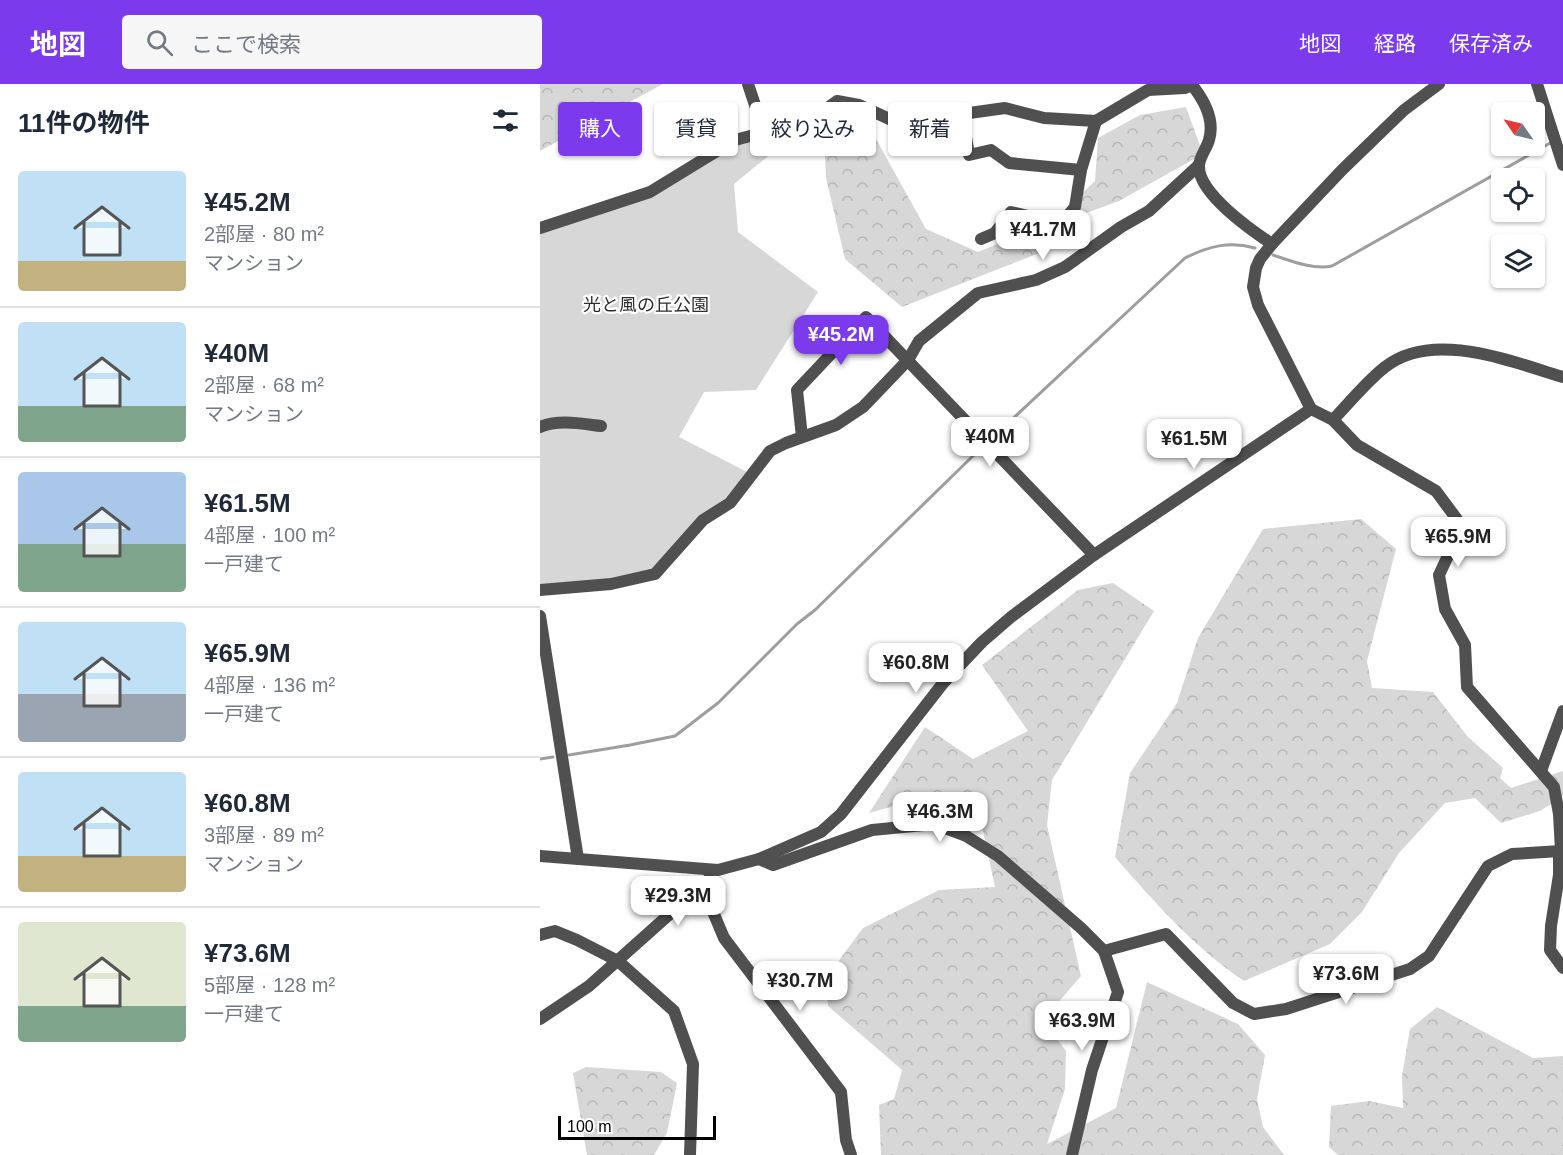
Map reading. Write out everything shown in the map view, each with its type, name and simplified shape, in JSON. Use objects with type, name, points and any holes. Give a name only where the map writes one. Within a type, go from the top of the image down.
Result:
[{"type":"street","points":[[748,84],[754,102]]},
{"type":"street","points":[[1439,84],[1397,117],[1342,170],[1272,244],[1256,268],[1253,287],[1258,305],[1311,409],[1333,420],[1358,445],[1436,491],[1460,522],[1454,543],[1439,574],[1445,609],[1465,645],[1467,687],[1554,787],[1561,851],[1550,950],[1563,968]]},
{"type":"street","points":[[1537,84],[1561,159]]},
{"type":"street","points":[[540,590],[612,584],[656,574],[703,520],[730,503],[770,451],[836,425],[863,407],[908,360],[919,341],[978,293],[1036,280],[1065,267],[1121,227],[1149,211],[1199,165],[1210,138],[1209,112],[1192,85],[1185,88],[1148,90],[1096,121],[1044,118],[1005,108],[972,113]]},
{"type":"street","points":[[981,239],[995,233],[1011,212],[1061,224],[1075,207],[1081,170],[1096,121]]},
{"type":"street","points":[[540,228],[650,192],[735,140],[750,136]]},
{"type":"street","points":[[972,153],[991,150],[1009,164],[1081,170]]},
{"type":"street","points":[[1199,165],[1204,184],[1215,197],[1258,235],[1272,244]]},
{"type":"street","points":[[802,437],[797,390],[866,317],[1094,555]]},
{"type":"street","points":[[1333,420],[1385,366],[1406,355],[1440,349],[1475,351],[1563,377]]},
{"type":"street","points":[[540,856],[718,870],[759,859],[821,832],[841,814],[944,682],[982,642],[1011,617],[1094,555],[1311,409]]},
{"type":"street","points":[[540,427],[574,423],[601,426]]},
{"type":"street","points":[[540,616],[578,859]]},
{"type":"street","points":[[1541,771],[1563,711]]},
{"type":"street","points":[[759,859],[773,865],[872,830],[934,824],[966,836],[998,856],[1082,928],[1104,951],[1118,992],[1092,1070],[1072,1155]]},
{"type":"street","points":[[1104,951],[1166,934],[1233,1004],[1254,1014],[1286,1009],[1410,969],[1429,956],[1488,866],[1512,854],[1561,851]]},
{"type":"street","points":[[540,1019],[589,986],[718,870]]},
{"type":"street","points":[[705,882],[711,907],[724,938],[842,1092],[846,1140],[851,1155]]},
{"type":"street","points":[[540,935],[555,932],[577,940],[618,961],[674,1011],[693,1064],[690,1155]]},
{"type":"green space","points":[[540,84],[663,84],[630,102],[558,102],[558,141],[540,151]]},
{"type":"green space","points":[[1186,107],[1203,154],[1119,201],[1081,215],[1052,248],[902,307],[845,259],[826,178],[825,156],[876,156],[876,139],[926,229],[978,252],[1052,222],[1095,181],[1098,138],[1140,115]]},
{"type":"green space","name":"光と風の丘公園","points":[[750,136],[750,156],[768,156],[734,184],[738,232],[818,292],[756,390],[704,392],[679,437],[753,475],[703,520],[655,574],[540,590],[540,228],[650,192],[709,156],[738,156],[738,139]]},
{"type":"green space","points":[[1361,519],[1396,549],[1367,661],[1372,688],[1433,692],[1468,737],[1503,768],[1500,778],[1511,788],[1563,771],[1563,796],[1540,811],[1501,823],[1475,798],[1445,803],[1399,853],[1362,912],[1330,944],[1244,981],[1192,939],[1115,857],[1130,773],[1177,703],[1198,638],[1263,529]]},
{"type":"green space","points":[[1113,583],[1154,611],[1052,780],[1047,825],[1081,976],[1043,1020],[1066,1051],[1065,1089],[1047,1144],[1116,1108],[1147,982],[1238,1024],[1265,1055],[1257,1099],[1263,1127],[1284,1155],[881,1155],[879,1105],[894,1099],[902,1070],[828,1006],[826,978],[863,928],[939,890],[995,887],[982,826],[905,803],[869,813],[925,727],[973,759],[1028,731],[982,665],[1078,590]]},
{"type":"green space","points":[[1437,1007],[1533,1058],[1563,1056],[1563,1155],[1338,1155],[1329,1147],[1331,1106],[1369,1101],[1403,1108],[1402,1076],[1410,1029]]},
{"type":"green space","points":[[586,1067],[661,1072],[677,1083],[667,1133],[654,1155],[587,1155],[573,1073]]},
{"type":"waterway","points":[[1273,255],[1310,266],[1332,266],[1552,142]]},
{"type":"waterway","points":[[991,439],[1185,258],[1202,250],[1219,246],[1236,245],[1255,248]]},
{"type":"waterway","points":[[569,755],[675,736],[718,703],[979,450]]},
{"type":"waterway","points":[[540,759],[553,757]]}]
